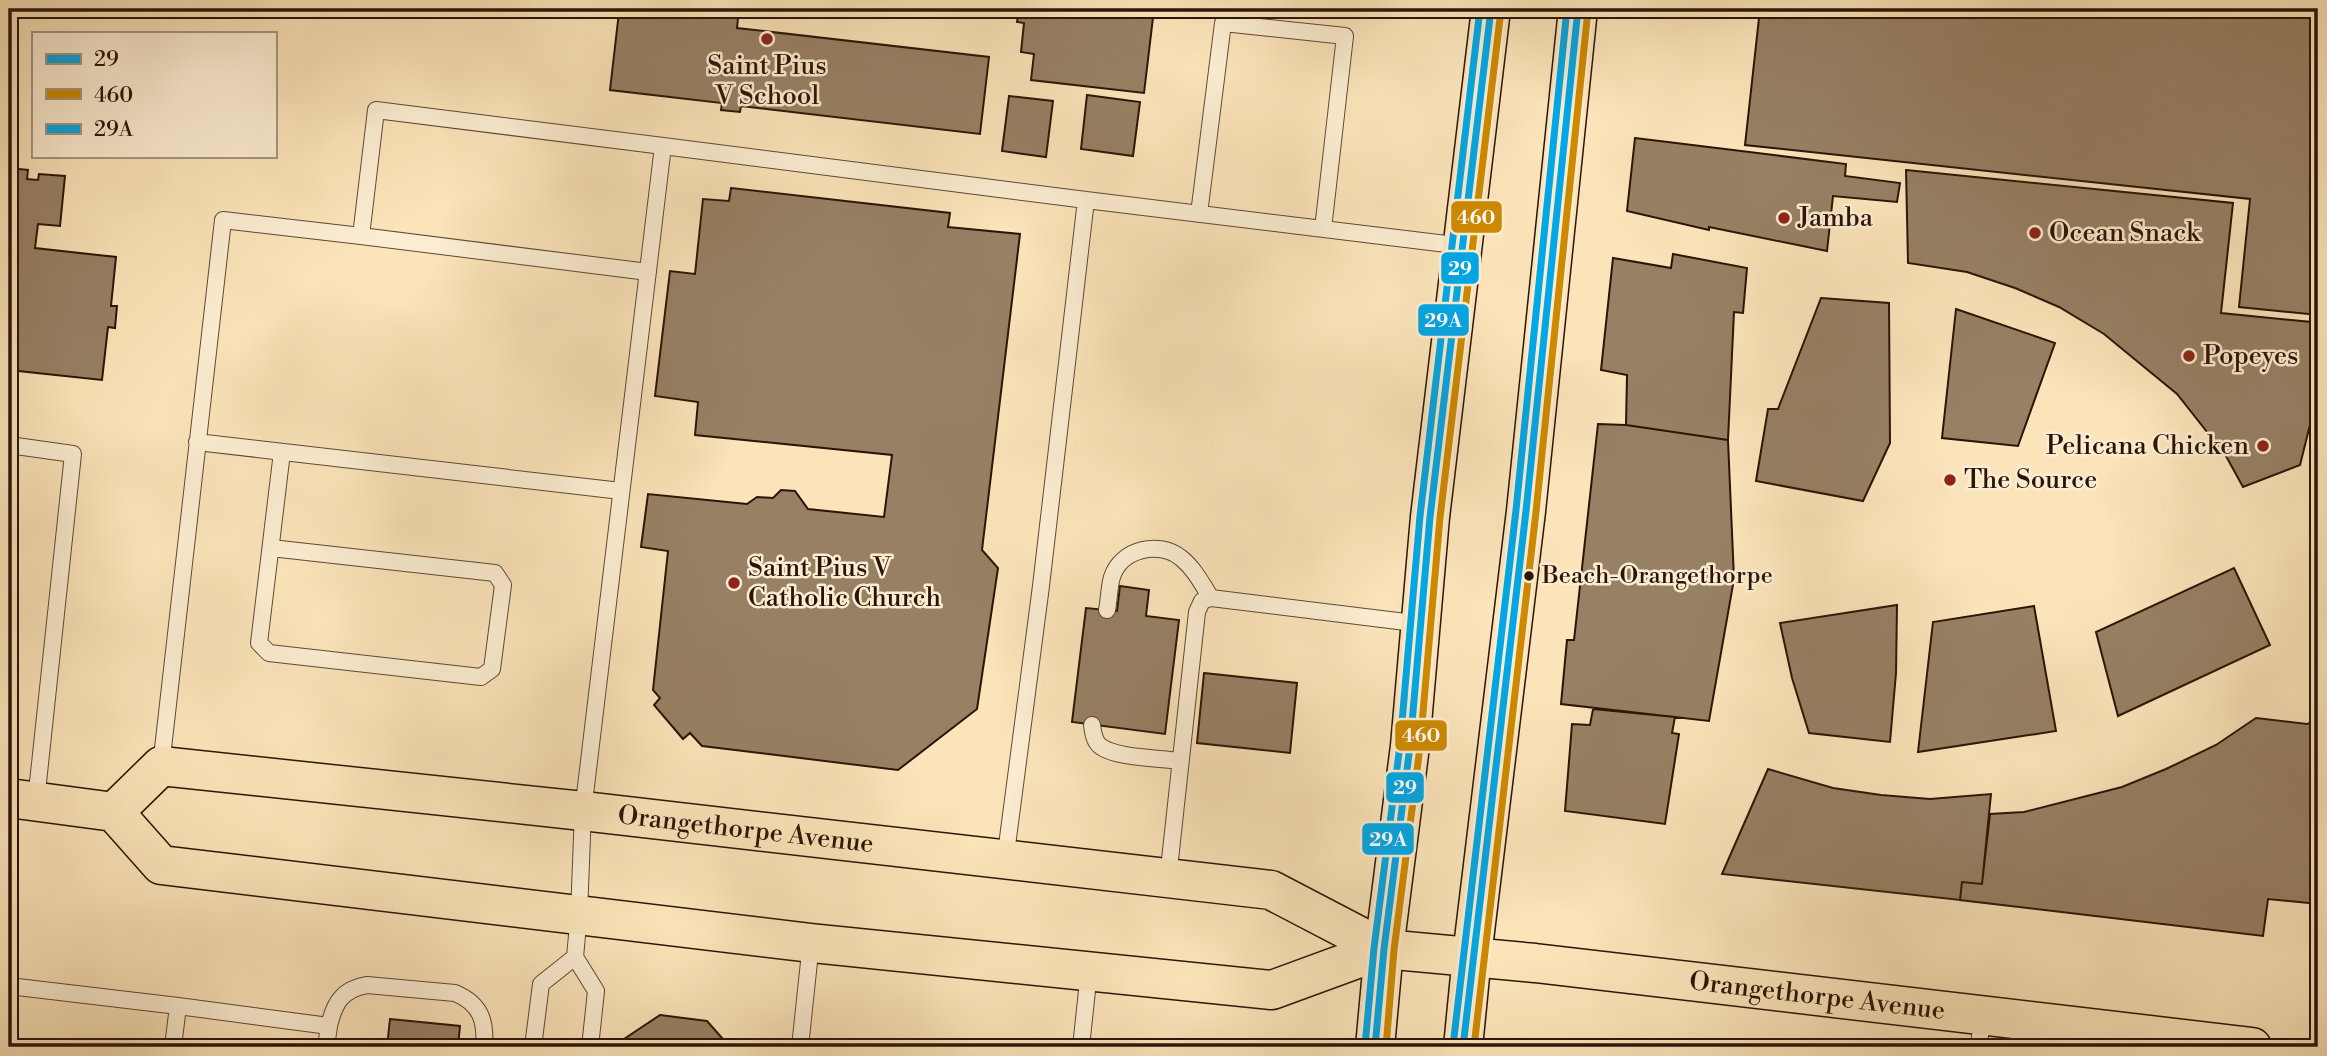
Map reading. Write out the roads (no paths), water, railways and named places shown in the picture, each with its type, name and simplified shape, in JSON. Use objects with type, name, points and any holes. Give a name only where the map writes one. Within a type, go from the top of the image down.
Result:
[{"type":"main road","points":[[1375,1047],[1384,949],[1410,746],[1430,517],[1491,9]]},
{"type":"main road","points":[[1463,1047],[1526,511],[1578,9]]},
{"type":"main road","points":[[22,800],[114,812],[161,766]]},
{"type":"main road","name":"Orangethorpe Avenue","points":[[161,766],[583,811],[1271,890],[1384,949],[1472,956],[1981,1032],[2252,1047]]},
{"type":"main road","name":"Orangethorpe Avenue","points":[[114,812],[161,864],[811,943],[1272,990],[1384,949]]},
{"type":"lane","points":[[1199,214],[1223,23],[1345,36],[1323,229]]},
{"type":"lane","points":[[361,236],[376,110],[1462,246]]},
{"type":"lane","points":[[590,1047],[596,991],[575,957],[583,811],[663,146]]},
{"type":"lane","points":[[1005,861],[1041,586],[1086,200]]},
{"type":"lane","points":[[161,766],[223,220],[648,272]]},
{"type":"lane","points":[[197,442],[621,491]]},
{"type":"lane","points":[[9,444],[73,454],[22,800]]},
{"type":"lane","points":[[271,548],[495,573],[503,585],[492,669],[481,677],[269,653],[260,643],[282,452]]},
{"type":"lane","points":[[1107,610],[1112,577],[1119,565],[1140,550],[1154,548],[1178,556],[1188,565],[1211,598]]},
{"type":"lane","points":[[1168,879],[1197,612],[1202,601],[1211,598],[1422,624]]},
{"type":"lane","points":[[1092,725],[1095,740],[1111,752],[1179,761]]},
{"type":"lane","points":[[800,1047],[811,943]]},
{"type":"lane","points":[[533,1047],[541,984],[575,957]]},
{"type":"lane","points":[[1081,1047],[1089,972]]},
{"type":"lane","points":[[326,1047],[334,1005],[340,997],[358,986],[367,985],[455,993],[466,998],[481,1012],[485,1031],[484,1047]]},
{"type":"lane","points":[[9,986],[329,1026]]},
{"type":"lane","points":[[173,1047],[178,1006]]},
{"type":"place","name":"Saint Pius V School","points":[[767,39]]},
{"type":"place","name":"Jamba","points":[[1784,218]]},
{"type":"place","name":"Ocean Snack","points":[[2035,233]]},
{"type":"place","name":"Popeyes","points":[[2189,356]]},
{"type":"place","name":"Pelicana Chicken","points":[[2263,446]]},
{"type":"place","name":"The Source","points":[[1950,480]]},
{"type":"place","name":"Beach-Orangethorpe","points":[[1529,576]]},
{"type":"place","name":"Saint Pius V Catholic Church","points":[[734,583]]}]
